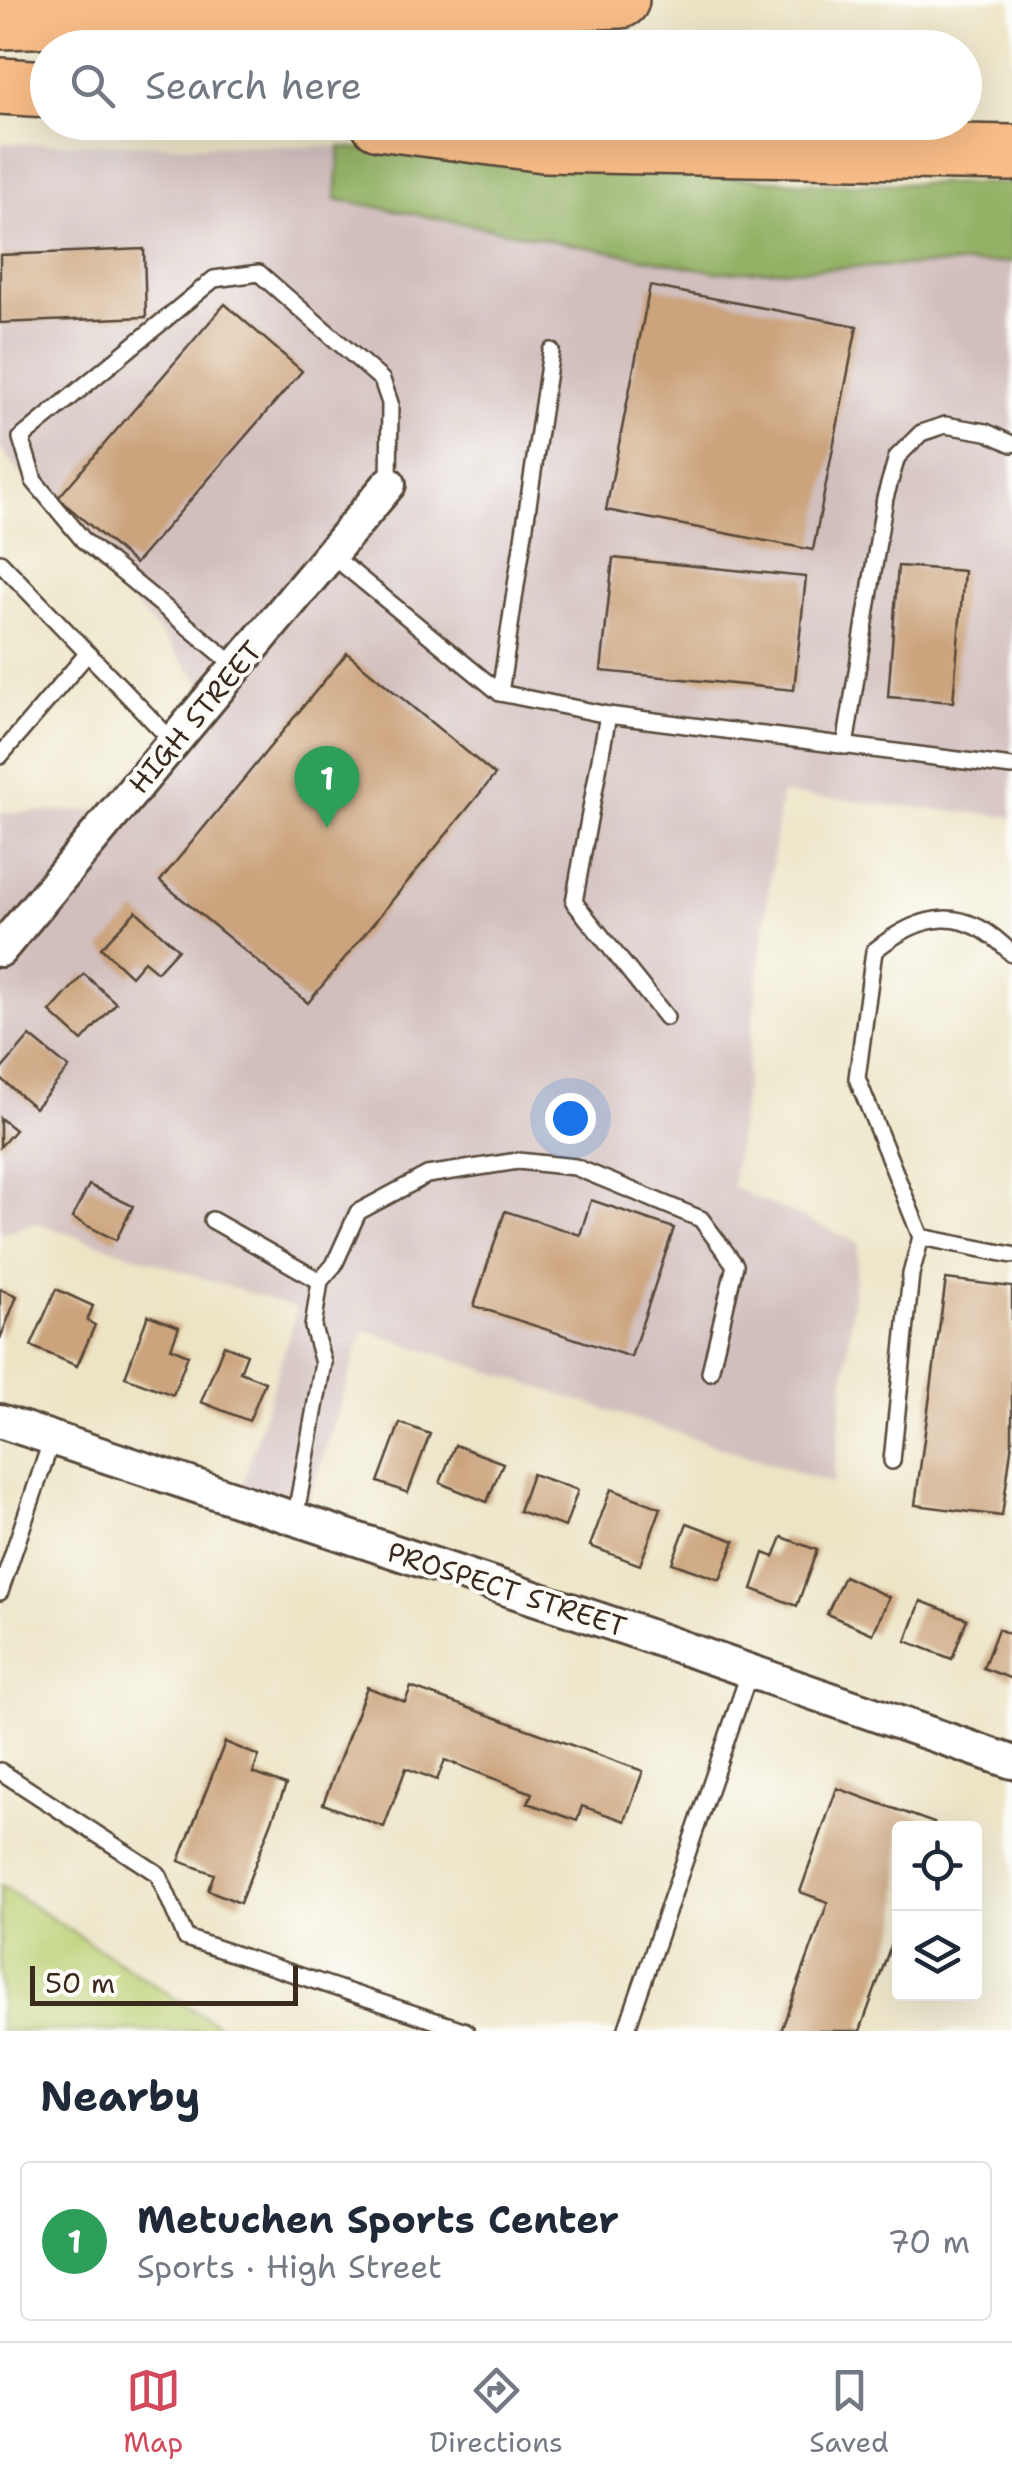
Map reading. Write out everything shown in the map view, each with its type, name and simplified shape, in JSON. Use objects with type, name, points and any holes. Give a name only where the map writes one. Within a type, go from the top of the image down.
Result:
[{"type":"highway","points":[[0,21],[621,0]]},
{"type":"highway","points":[[0,86],[30,88]]},
{"type":"highway","points":[[514,140],[544,144],[1012,153]]},
{"type":"street","name":"HIGH STREET","points":[[0,950],[389,484]]},
{"type":"street","name":"PROSPECT STREET","points":[[0,1421],[1012,1762]]},
{"type":"lane","points":[[238,668],[84,542],[34,481],[21,438],[214,279],[260,273],[382,380],[390,402],[389,484]]},
{"type":"lane","points":[[500,693],[551,351]]},
{"type":"lane","points":[[845,746],[885,498],[897,458],[921,433],[945,425],[986,432],[1012,444]]},
{"type":"lane","points":[[330,553],[500,693],[608,715],[1012,767]]},
{"type":"lane","points":[[0,562],[174,744]]},
{"type":"lane","points":[[0,756],[87,654]]},
{"type":"lane","points":[[608,715],[574,902],[666,1018]]},
{"type":"lane","points":[[892,1461],[911,1274],[921,1237],[857,1078],[874,951],[900,930],[938,916],[984,931],[1012,954]]},
{"type":"lane","points":[[295,1518],[322,1363],[313,1327],[320,1282],[334,1264],[358,1212],[427,1175],[518,1160],[575,1168],[701,1218],[735,1266],[710,1372]]},
{"type":"lane","points":[[212,1220],[320,1282]]},
{"type":"lane","points":[[921,1237],[1012,1254]]},
{"type":"lane","points":[[0,1592],[52,1439]]},
{"type":"lane","points":[[626,2031],[750,1671]]},
{"type":"lane","points":[[0,1771],[158,1874],[186,1938],[466,2031]]},
{"type":"shaded area","points":[[0,143],[340,147],[337,199],[717,272],[1012,262],[1012,817],[781,794],[732,1187],[859,1243],[833,1484],[364,1330],[304,1515],[240,1492],[297,1309],[36,1223],[0,1233],[0,813],[99,810],[205,687],[0,449]]},
{"type":"green space","points":[[340,147],[825,184],[1012,183],[1012,262],[717,272],[336,199]]},
{"type":"green space","points":[[0,1885],[226,2031],[0,2031]]},
{"type":"building","points":[[144,249],[146,317],[0,323],[0,255]]},
{"type":"building","points":[[650,286],[857,326],[813,550],[606,510]]},
{"type":"building","points":[[225,304],[302,371],[135,564],[58,498]]},
{"type":"building","points":[[613,558],[806,577],[794,690],[601,671]]},
{"type":"building","points":[[898,566],[964,571],[953,702],[888,697]]},
{"type":"building","points":[[347,653],[495,775],[308,1003],[160,881]]},
{"type":"building","points":[[136,911],[178,949],[157,972],[144,961],[131,976],[101,948]]},
{"type":"building","points":[[84,974],[116,1003],[82,1041],[50,1012]]},
{"type":"building","points":[[30,1036],[69,1068],[35,1108],[0,1078],[0,1071]]},
{"type":"building","points":[[0,1118],[15,1130],[0,1147]]},
{"type":"building","points":[[89,1185],[133,1206],[116,1240],[72,1218]]},
{"type":"building","points":[[591,1200],[674,1228],[631,1357],[474,1306],[505,1211],[580,1235]]},
{"type":"building","points":[[946,1279],[1012,1287],[1012,1442],[1002,1516],[915,1505]]},
{"type":"building","points":[[0,1289],[17,1296],[0,1339]]},
{"type":"building","points":[[56,1289],[93,1306],[87,1321],[95,1325],[77,1366],[31,1346]]},
{"type":"building","points":[[148,1315],[179,1327],[171,1348],[188,1355],[173,1395],[125,1377]]},
{"type":"building","points":[[224,1345],[247,1354],[240,1372],[265,1382],[249,1421],[201,1402]]},
{"type":"building","points":[[400,1423],[430,1434],[408,1493],[378,1482]]},
{"type":"building","points":[[455,1445],[503,1463],[487,1502],[440,1483]]},
{"type":"building","points":[[532,1474],[578,1490],[565,1527],[519,1511]]},
{"type":"building","points":[[611,1489],[661,1508],[640,1565],[590,1546]]},
{"type":"building","points":[[687,1523],[735,1541],[720,1580],[672,1563]]},
{"type":"building","points":[[782,1537],[817,1550],[797,1606],[752,1589],[764,1553],[774,1557]]},
{"type":"building","points":[[844,1576],[889,1597],[873,1634],[827,1614]]},
{"type":"building","points":[[921,1601],[967,1619],[952,1659],[906,1641]]},
{"type":"building","points":[[998,1629],[1012,1635],[1012,1679],[983,1668]]},
{"type":"building","points":[[367,1687],[405,1702],[411,1687],[643,1771],[625,1821],[582,1806],[577,1821],[528,1803],[532,1793],[445,1760],[437,1780],[406,1768],[384,1827],[323,1804]]},
{"type":"building","points":[[225,1742],[259,1756],[253,1773],[286,1785],[240,1903],[208,1890],[214,1874],[179,1861]]},
{"type":"building","points":[[837,1788],[928,1821],[892,1821],[892,1942],[860,2031],[781,2031],[828,1902],[800,1892]]},
{"type":"place","name":"Metuchen Sports Center","points":[[327,828]]}]
